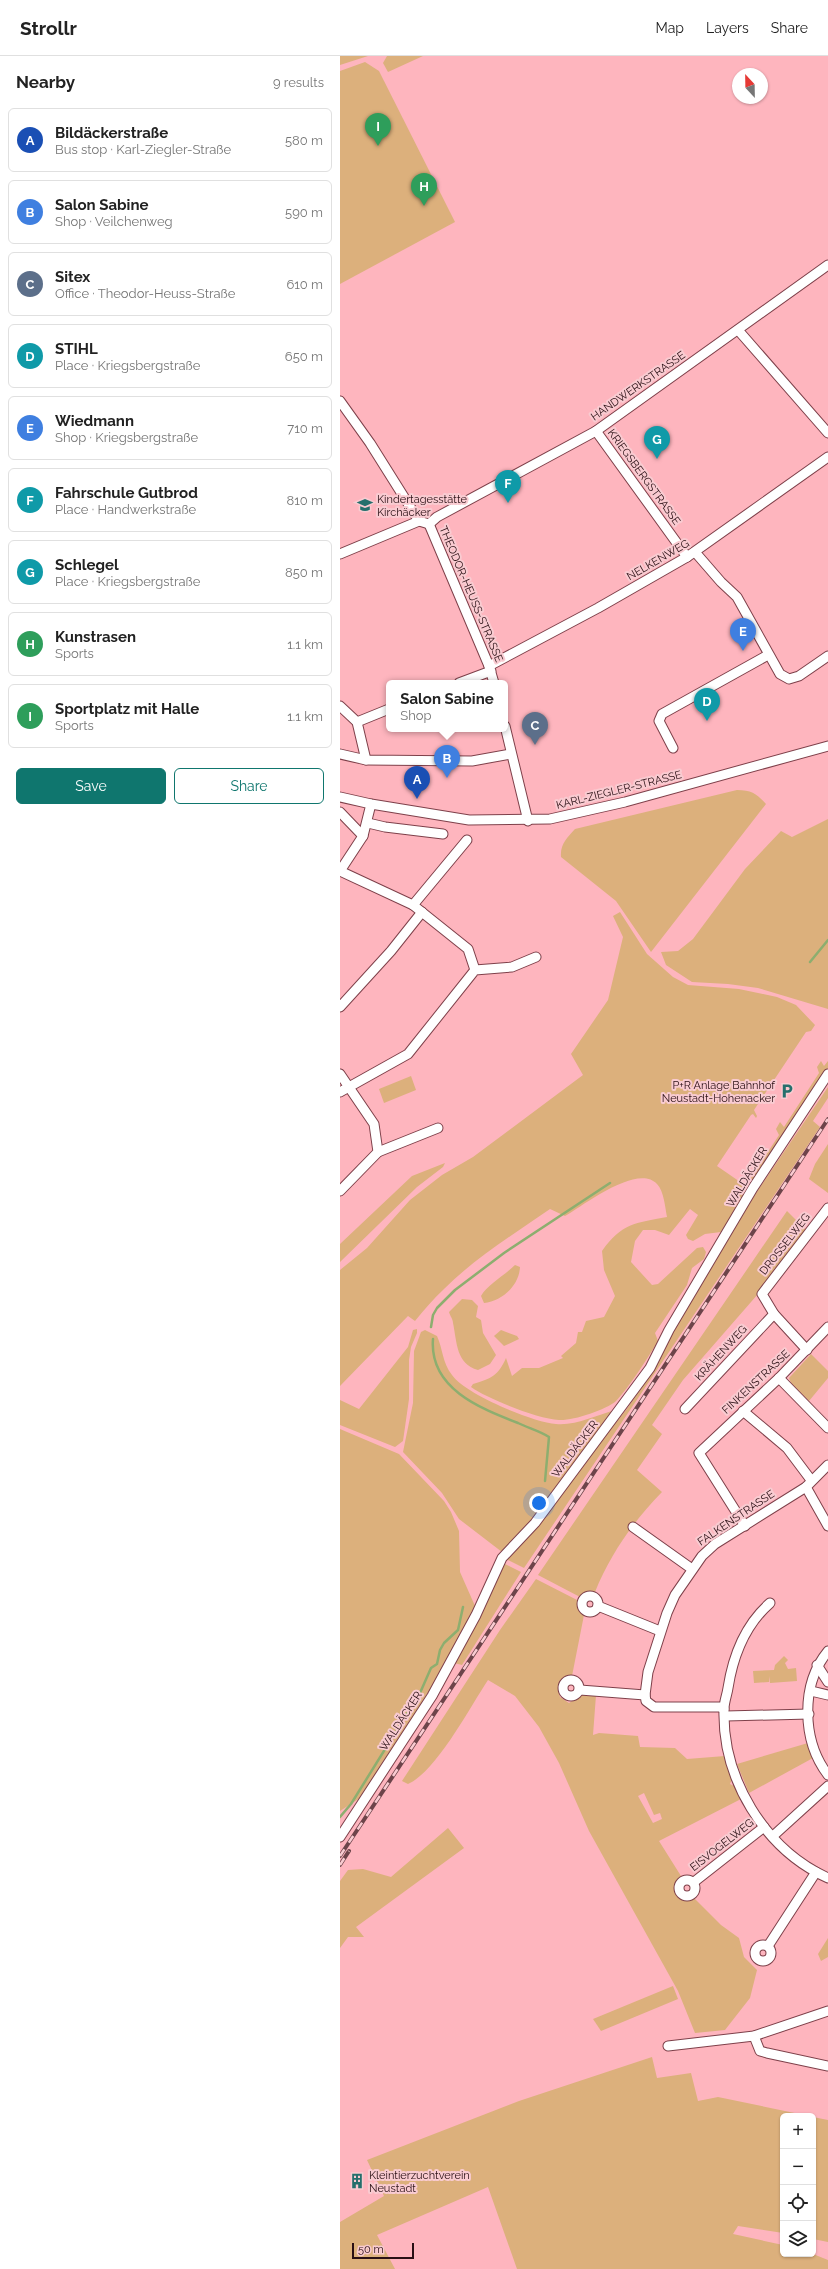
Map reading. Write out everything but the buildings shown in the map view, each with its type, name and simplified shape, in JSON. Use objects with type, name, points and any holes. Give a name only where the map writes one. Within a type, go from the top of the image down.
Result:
[{"type":"street","name":"HANDWERKSTRASSE","points":[[429,524],[443,513],[596,431],[828,265]]},
{"type":"street","points":[[738,330],[828,433]]},
{"type":"street","points":[[340,401],[370,443],[419,521],[340,554]]},
{"type":"street","name":"KRIEGSBERGSTRASSE","points":[[596,431],[691,554],[737,597],[768,655],[780,674],[789,679],[799,676],[828,656]]},
{"type":"street","name":"NELKENWEG","points":[[466,680],[490,669],[691,554],[828,457]]},
{"type":"street","name":"THEODOR-HEUSS-STRASSE","points":[[419,521],[429,524],[490,669],[493,680]]},
{"type":"street","points":[[673,748],[659,721],[662,714],[768,655]]},
{"type":"street","points":[[340,706],[357,722],[366,760]]},
{"type":"street","points":[[357,722],[386,710]]},
{"type":"street","points":[[506,732],[528,821]]},
{"type":"street","name":"KARL-ZIEGLER-STRASSE","points":[[340,797],[372,804],[469,820],[528,821],[585,812],[828,746]]},
{"type":"street","points":[[340,754],[366,760],[472,761],[511,754]]},
{"type":"street","points":[[372,804],[363,836],[340,871],[413,905],[468,949],[475,970]]},
{"type":"street","points":[[340,812],[363,836]]},
{"type":"street","points":[[368,822],[385,827],[443,834]]},
{"type":"street","points":[[413,905],[467,840]]},
{"type":"street","points":[[340,1007],[391,951],[422,912]]},
{"type":"street","points":[[340,1092],[408,1054],[475,970],[512,968],[536,957]]},
{"type":"street","points":[[340,1074],[374,1124],[378,1152]]},
{"type":"street","name":"WALDÄCKER","points":[[340,1837],[432,1696],[476,1615],[502,1558],[535,1523],[650,1368],[669,1330],[753,1188],[828,1074]]},
{"type":"street","points":[[340,1191],[378,1152],[438,1128]]},
{"type":"street","name":"DROSSELWEG","points":[[774,1314],[762,1294],[828,1208]]},
{"type":"street","points":[[774,1314],[806,1350]]},
{"type":"street","name":"KRÄHENWEG","points":[[685,1408],[774,1314]]},
{"type":"street","name":"FINKENSTRASSE","points":[[746,1526],[699,1453],[779,1378],[828,1327]]},
{"type":"street","points":[[779,1378],[828,1428]]},
{"type":"street","points":[[743,1411],[787,1448],[808,1484],[828,1526]]},
{"type":"street","name":"FALKENSTRASSE","points":[[645,1695],[648,1672],[660,1631],[675,1595],[702,1556],[715,1544],[746,1526],[808,1484],[828,1465]]},
{"type":"street","points":[[633,1527],[692,1569]]},
{"type":"street","points":[[770,1603],[757,1614],[745,1633],[731,1671],[725,1713],[726,1743],[732,1767],[752,1810],[764,1827],[816,1872],[828,1878]]},
{"type":"street","points":[[598,1606],[660,1631]]},
{"type":"street","points":[[828,1651],[817,1665],[812,1681],[809,1714],[812,1746],[828,1775]]},
{"type":"street","points":[[817,1665],[828,1682]]},
{"type":"street","points":[[580,1690],[645,1695],[646,1701],[649,1705],[654,1707],[720,1707],[725,1713],[809,1714]]},
{"type":"street","points":[[811,1691],[828,1694]]},
{"type":"street","points":[[773,1836],[828,1786]]},
{"type":"street","name":"EISVOGELWEG","points":[[694,1882],[764,1827]]},
{"type":"street","points":[[768,1946],[816,1872]]},
{"type":"street","points":[[668,2046],[754,2036],[828,2011]]},
{"type":"street","points":[[754,2036],[760,2051],[767,2054],[776,2057],[828,2066]]},
{"type":"shaded area","points":[[340,56],[368,56],[340,65]]},
{"type":"shaded area","points":[[387,56],[423,56],[388,72],[383,63]]},
{"type":"shaded area","points":[[365,62],[379,71],[455,222],[340,284],[340,71]]},
{"type":"shaded area","points":[[737,790],[754,793],[766,804],[651,952],[616,901],[561,857],[563,845],[575,829]]},
{"type":"shaded area","points":[[828,819],[828,1009],[758,988],[728,984],[692,982],[666,965],[661,952],[678,951],[693,939],[745,869],[781,831],[792,837]]},
{"type":"shaded area","points":[[620,912],[647,954],[673,977],[688,985],[739,989],[777,997],[796,1005],[815,1025],[811,1031],[806,1032],[754,1110],[757,1116],[756,1118],[753,1114],[751,1115],[717,1166],[746,1186],[744,1197],[721,1232],[705,1234],[693,1241],[688,1239],[686,1235],[698,1215],[690,1209],[669,1235],[655,1230],[643,1230],[635,1241],[631,1262],[652,1285],[658,1284],[697,1248],[703,1247],[706,1252],[704,1259],[692,1268],[687,1285],[655,1333],[658,1341],[644,1363],[621,1396],[605,1408],[572,1419],[550,1419],[514,1408],[471,1387],[473,1384],[494,1376],[506,1358],[512,1376],[522,1368],[539,1368],[563,1358],[561,1356],[576,1343],[578,1332],[582,1332],[586,1321],[604,1317],[615,1296],[604,1270],[602,1251],[616,1235],[630,1226],[667,1217],[664,1199],[659,1187],[657,1184],[648,1179],[637,1179],[611,1188],[565,1216],[550,1209],[469,1267],[436,1297],[415,1321],[408,1316],[340,1386],[340,1270],[367,1248],[410,1200],[442,1175],[473,1157],[583,1075],[571,1054],[608,1000],[623,937],[613,916]]},
{"type":"shaded area","points":[[821,1061],[824,1066],[828,1061],[828,1068],[756,1177],[749,1181],[746,1178],[747,1173],[751,1178],[779,1135],[776,1129],[780,1122],[784,1127],[819,1073],[817,1067]]},
{"type":"shaded area","points":[[411,1076],[416,1090],[384,1103],[379,1089]]},
{"type":"shaded area","points":[[828,1087],[828,1098],[813,1121],[820,1127],[524,1568],[506,1559],[626,1410],[652,1372],[672,1334],[756,1193]]},
{"type":"shaded area","points":[[828,1144],[828,1193],[809,1179],[815,1164]]},
{"type":"shaded area","points":[[445,1163],[443,1167],[417,1187],[340,1262],[340,1244],[412,1176]]},
{"type":"shaded area","points":[[787,1211],[807,1231],[758,1294],[683,1380],[652,1425],[662,1434],[637,1470],[662,1492],[632,1527],[608,1564],[595,1592],[588,1592],[580,1597],[538,1575]]},
{"type":"shaded area","points":[[515,1265],[520,1267],[519,1274],[513,1286],[503,1296],[491,1302],[484,1303],[481,1296],[484,1292]]},
{"type":"shaded area","points":[[462,1299],[472,1300],[478,1306],[476,1317],[481,1320],[483,1333],[496,1355],[490,1364],[478,1370],[465,1363],[461,1358],[457,1345],[453,1320],[449,1312]]},
{"type":"shaded area","points":[[417,1329],[417,1333],[411,1347],[409,1360],[409,1399],[403,1441],[395,1447],[340,1425],[340,1400],[359,1409],[408,1347],[413,1330]]},
{"type":"shaded area","points":[[425,1330],[437,1336],[446,1365],[452,1375],[459,1382],[484,1398],[516,1413],[545,1422],[563,1424],[578,1422],[615,1410],[540,1512],[502,1552],[459,1519],[442,1493],[403,1452],[413,1403],[414,1351],[421,1332]]},
{"type":"shaded area","points":[[501,1330],[517,1336],[519,1339],[504,1346],[494,1336]]},
{"type":"shaded area","points":[[811,1354],[828,1371],[828,1378],[809,1401],[791,1383],[789,1378]]},
{"type":"shaded area","points":[[340,1429],[399,1454],[444,1501],[451,1512],[459,1531],[460,1572],[475,1606],[442,1670],[363,1796],[340,1811]]},
{"type":"shaded area","points":[[503,1563],[521,1572],[462,1665],[454,1663]]},
{"type":"shaded area","points":[[536,1579],[579,1601],[579,1610],[584,1615],[572,1676],[563,1679],[558,1689],[560,1697],[569,1703],[584,1693],[596,1695],[593,1735],[599,1733],[638,1736],[640,1747],[675,1748],[687,1759],[725,1756],[732,1779],[730,1784],[736,1787],[741,1799],[659,1841],[681,1876],[676,1882],[677,1891],[680,1897],[686,1900],[694,1898],[721,1925],[739,1938],[744,1957],[757,1970],[750,1998],[725,2030],[695,2033],[678,1991],[589,1831],[559,1763],[539,1727],[515,1696],[488,1680],[452,1738],[430,1766],[419,1777],[408,1784],[402,1781],[500,1630]],"holes":[[[644,1793],[654,1815],[660,1813],[662,1819],[653,1823],[638,1796]]]},
{"type":"shaded area","points":[[784,1656],[788,1660],[785,1663],[788,1669],[796,1668],[797,1681],[770,1683],[769,1676],[769,1682],[754,1683],[753,1671],[774,1670],[775,1665]]},
{"type":"shaded area","points":[[808,1743],[813,1758],[749,1793],[737,1764]]},
{"type":"shaded area","points":[[448,1828],[464,1848],[356,1927],[364,1937],[348,1937],[340,1948],[340,1881],[348,1870],[363,1869],[391,1877]]},
{"type":"shaded area","points":[[828,1938],[828,1957],[821,1961],[818,1954]]},
{"type":"shaded area","points":[[673,1986],[678,1999],[601,2031],[593,2019]]},
{"type":"shaded area","points":[[652,2057],[657,2078],[691,2073],[698,2101],[718,2097],[795,2113],[780,2113],[780,2233],[738,2226],[733,2234],[780,2244],[780,2257],[816,2257],[816,2255],[828,2260],[828,2269],[517,2269],[488,2187],[377,2235],[395,2269],[340,2269],[340,2222],[384,2196],[367,2160],[519,2101]]},
{"type":"shaded area","points":[[816,2118],[828,2120],[828,2242],[816,2240]]},
{"type":"waterway","points":[[810,962],[828,940]]},
{"type":"waterway","points":[[431,1327],[433,1315],[437,1308],[455,1290],[504,1253],[610,1183]]},
{"type":"waterway","points":[[433,1339],[434,1356],[439,1371],[459,1394],[473,1403],[549,1437],[545,1481]]},
{"type":"waterway","points":[[340,1817],[351,1804],[420,1693],[431,1668],[437,1664],[440,1650],[444,1643],[458,1630],[463,1607]]},
{"type":"railway","points":[[340,1856],[828,1119]]},
{"type":"railway","points":[[340,1865],[349,1851]]},
{"type":"place","name":"Sportplatz mit Halle","points":[[378,146]]},
{"type":"place","name":"Kunstrasen","points":[[424,206]]},
{"type":"place","name":"Schlegel","points":[[657,459]]},
{"type":"place","name":"Fahrschule Gutbrod","points":[[508,503]]},
{"type":"place","name":"Kindertagesstätte Kirchäcker","points":[[365,505]]},
{"type":"place","name":"Wiedmann","points":[[743,651]]},
{"type":"place","name":"STIHL","points":[[707,721]]},
{"type":"place","name":"Sitex","points":[[535,745]]},
{"type":"place","name":"Salon Sabine","points":[[447,778]]},
{"type":"place","name":"Bildäckerstraße","points":[[417,799]]},
{"type":"place","name":"P+R Anlage Bahnhof Neustadt-Hohenacker","points":[[787,1091]]},
{"type":"place","name":"Kleintierzuchtverein Neustadt","points":[[357,2181]]}]
